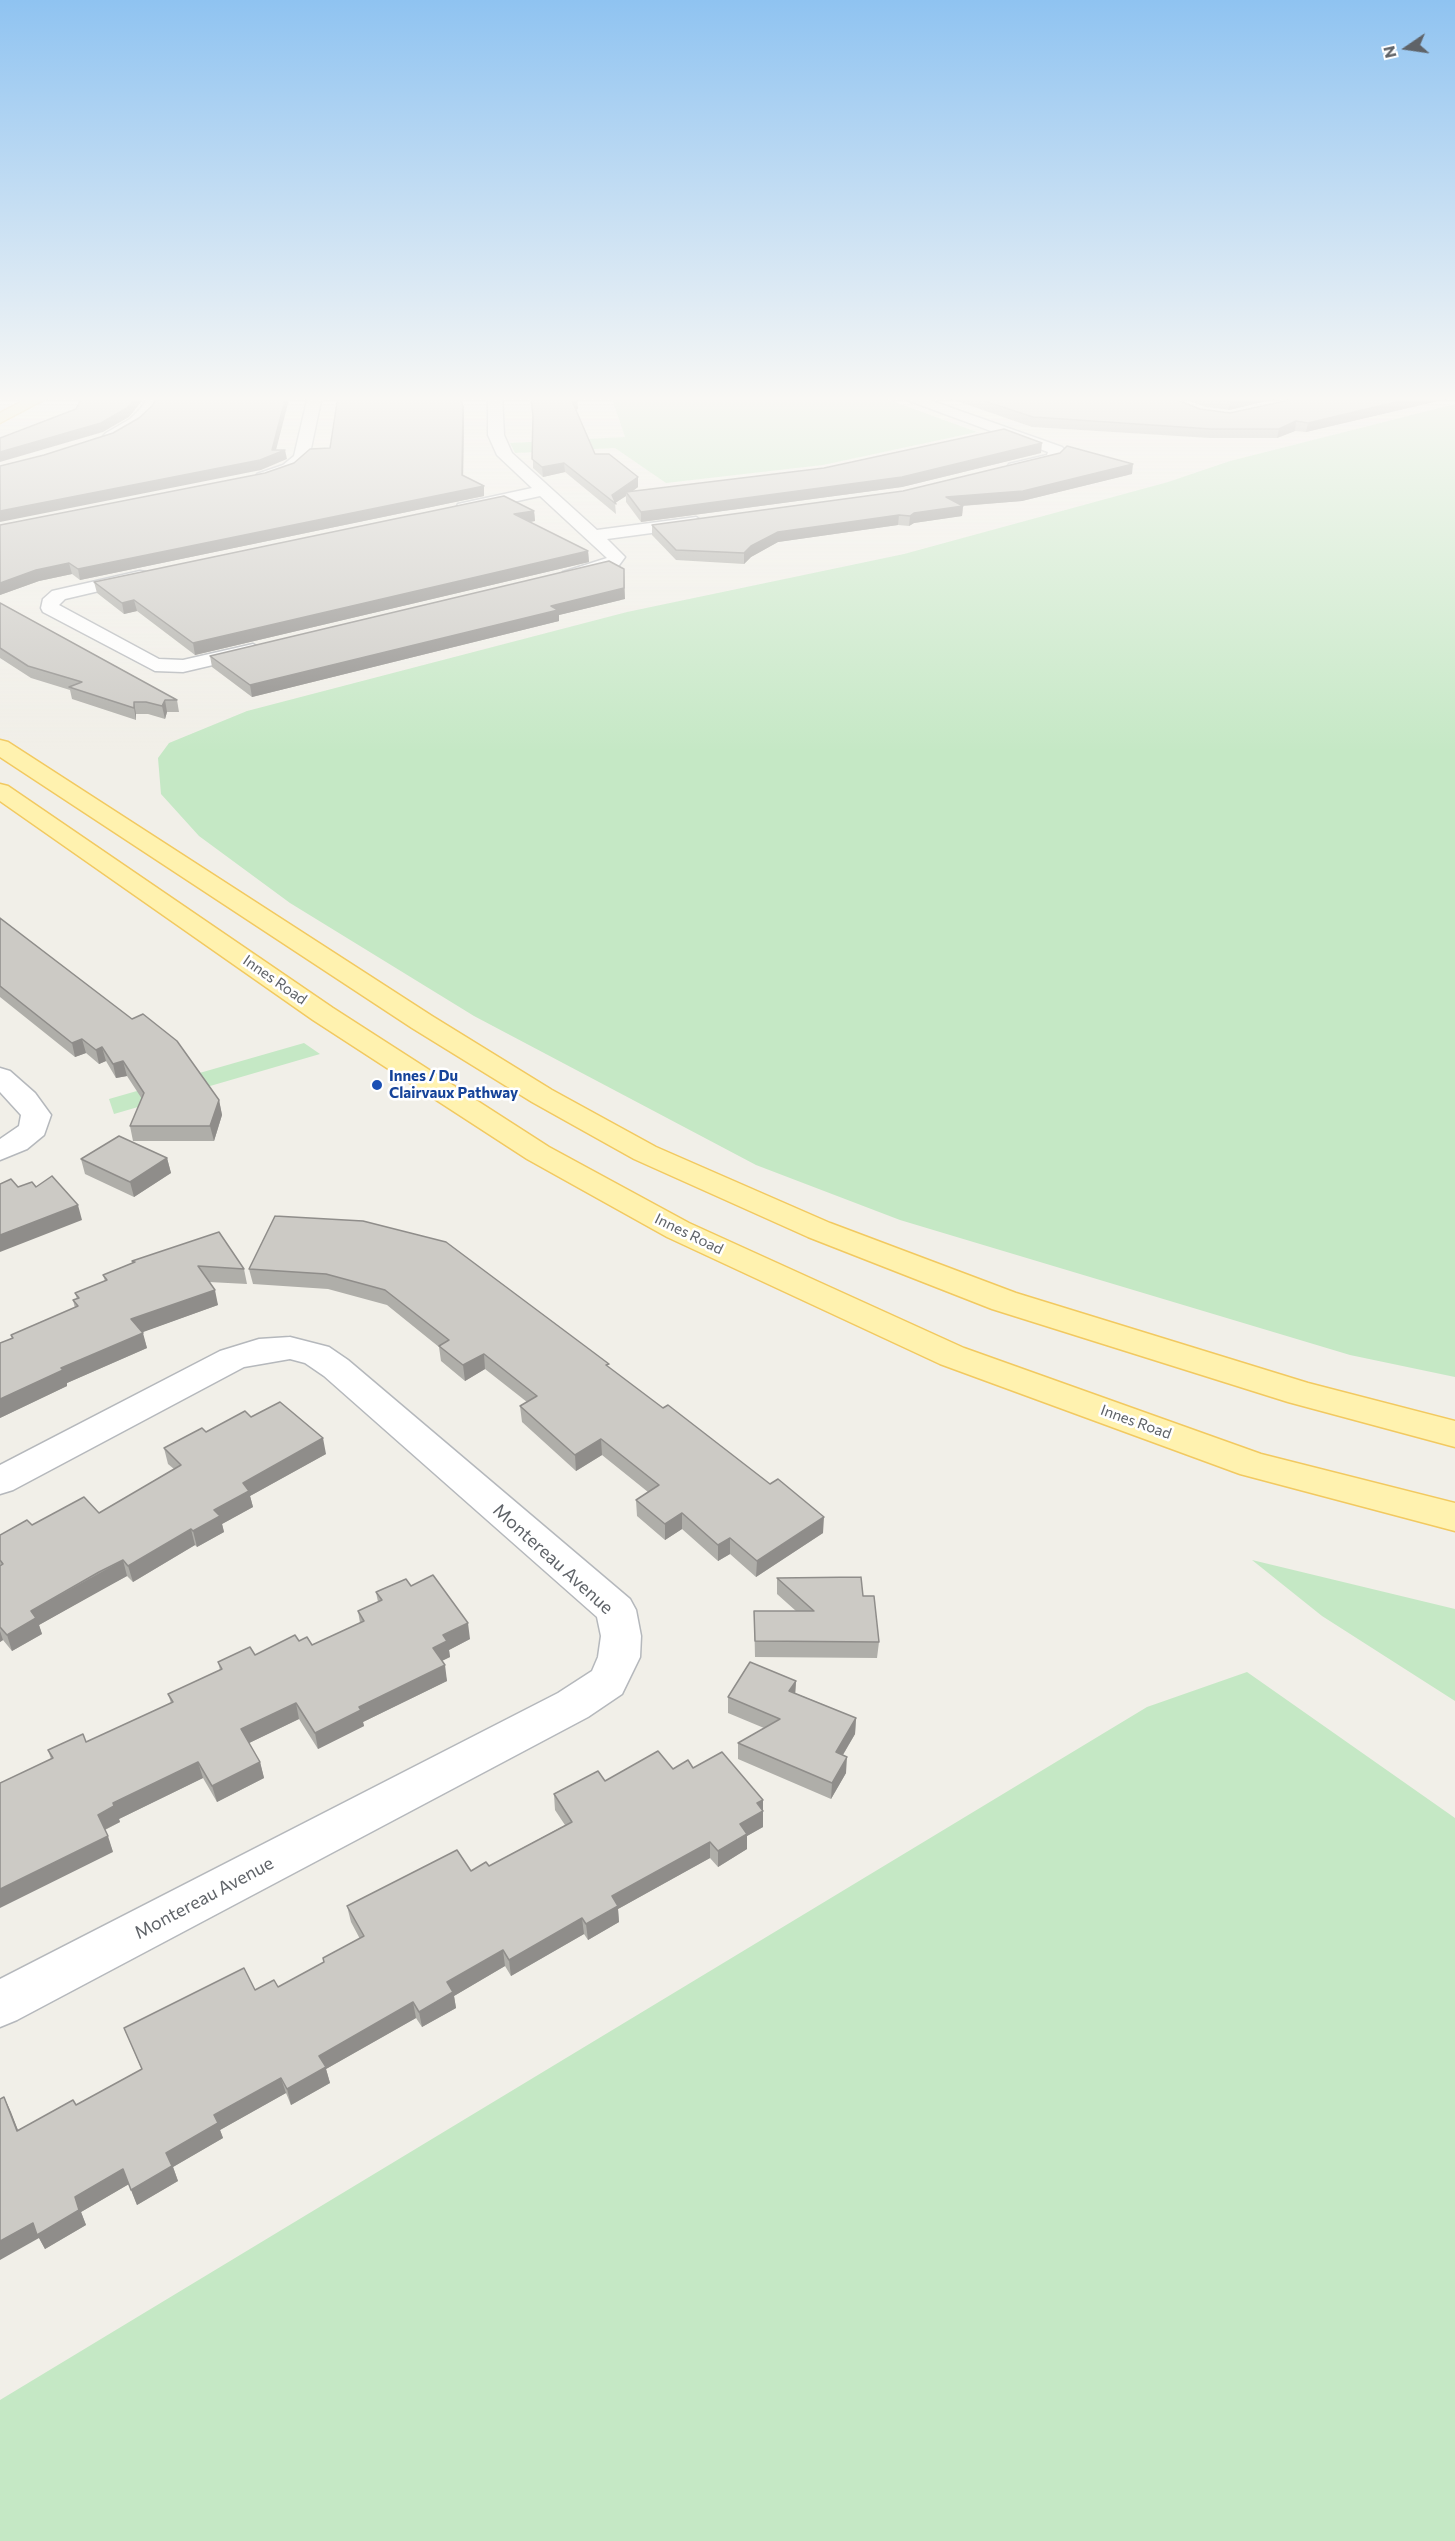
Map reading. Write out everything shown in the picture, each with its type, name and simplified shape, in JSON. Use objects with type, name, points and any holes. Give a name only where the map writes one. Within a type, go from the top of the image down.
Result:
[{"type":"main road","points":[[0,747],[422,1022],[542,1096],[645,1153],[819,1230],[1004,1301],[1301,1393],[1455,1434]]},
{"type":"main road","name":"Innes Road","points":[[0,792],[323,1014],[528,1147],[678,1230],[952,1356],[1253,1465],[1455,1517]]},
{"type":"street","points":[[552,579],[598,568],[615,561],[614,553],[569,515]]},
{"type":"street","points":[[594,536],[711,520]]},
{"type":"street","points":[[153,573],[59,595],[50,603],[50,608],[155,665],[196,664],[276,645]]},
{"type":"street","points":[[0,1077],[26,1099],[36,1115],[33,1129],[0,1152]]},
{"type":"street","name":"Montereau Avenue","points":[[0,1481],[232,1359],[259,1351],[290,1348],[317,1355],[336,1368],[607,1603],[616,1611],[621,1636],[619,1658],[607,1682],[573,1705],[0,2004]]},
{"type":"green space","points":[[1049,515],[1455,515],[1455,1377],[1350,1355],[900,1220],[756,1165],[474,1016],[290,903],[199,836],[161,794],[158,758],[169,743],[247,711],[627,612],[904,554]]},
{"type":"green space","points":[[304,1043],[320,1054],[114,1114],[109,1099]]},
{"type":"green space","points":[[1252,1560],[1455,1609],[1455,1701],[1322,1616]]},
{"type":"green space","points":[[1247,1672],[1455,1818],[1455,2541],[0,2541],[0,2400],[1147,1707]]},
{"type":"building","points":[[53,515],[344,515],[78,569],[69,563],[36,570],[0,583],[0,525]]},
{"type":"building","points":[[415,515],[515,515],[588,551],[193,643],[134,600],[122,603],[94,582]]},
{"type":"building","points":[[729,515],[912,515],[778,532],[751,546],[744,553],[676,550],[652,525]]},
{"type":"building","points":[[609,561],[624,569],[624,588],[551,606],[558,610],[250,685],[210,656]]},
{"type":"building","points":[[0,603],[177,700],[165,700],[162,706],[134,702],[134,708],[69,687],[82,682],[28,666],[0,648]]},
{"type":"building","points":[[0,918],[132,1019],[143,1014],[177,1041],[219,1100],[210,1126],[130,1126],[144,1093],[123,1061],[113,1064],[102,1047],[96,1050],[82,1039],[72,1043],[0,986]]},
{"type":"building","points":[[119,1136],[167,1158],[130,1182],[81,1159]]},
{"type":"building","points":[[52,1176],[78,1205],[0,1235],[0,1184],[11,1179],[18,1187],[32,1182],[36,1187]]},
{"type":"building","points":[[275,1216],[363,1221],[446,1242],[609,1364],[606,1365],[663,1408],[668,1405],[770,1484],[778,1479],[824,1517],[757,1561],[730,1538],[718,1545],[682,1513],[665,1524],[636,1500],[659,1485],[601,1439],[575,1455],[520,1406],[537,1396],[484,1354],[463,1365],[439,1346],[449,1340],[385,1290],[326,1274],[249,1269]]},
{"type":"building","points":[[219,1232],[244,1269],[198,1266],[215,1290],[131,1319],[143,1333],[61,1368],[63,1370],[0,1399],[0,1343],[13,1338],[11,1335],[78,1306],[73,1300],[79,1298],[75,1293],[107,1280],[103,1275],[135,1262],[132,1261]]},
{"type":"building","points":[[280,1402],[323,1438],[243,1483],[249,1491],[214,1510],[220,1516],[193,1531],[191,1529],[128,1566],[123,1560],[99,1572],[31,1611],[36,1618],[7,1635],[0,1627],[0,1566],[3,1564],[0,1560],[0,1535],[27,1520],[32,1525],[84,1497],[99,1513],[181,1465],[164,1448],[202,1428],[206,1432],[245,1411],[251,1417]]},
{"type":"building","points":[[433,1575],[468,1623],[443,1635],[447,1641],[433,1648],[445,1665],[359,1707],[361,1710],[315,1733],[296,1703],[241,1729],[260,1762],[212,1786],[198,1762],[113,1803],[114,1806],[98,1815],[108,1836],[0,1889],[0,1783],[53,1758],[48,1750],[83,1734],[86,1742],[173,1702],[168,1694],[222,1669],[218,1662],[250,1647],[255,1655],[295,1635],[299,1641],[307,1637],[312,1645],[364,1621],[358,1611],[382,1600],[376,1592],[406,1579],[411,1586]]},
{"type":"building","points":[[861,1577],[863,1596],[874,1596],[879,1642],[755,1641],[754,1611],[814,1611],[777,1578]]},
{"type":"building","points":[[750,1662],[796,1681],[789,1691],[856,1718],[836,1752],[847,1757],[832,1783],[738,1743],[780,1719],[728,1697]]},
{"type":"building","points":[[658,1751],[673,1769],[688,1760],[693,1768],[722,1752],[763,1800],[757,1803],[763,1811],[740,1824],[747,1834],[718,1851],[710,1842],[612,1896],[618,1906],[586,1924],[582,1918],[509,1960],[503,1950],[447,1982],[453,1992],[419,2012],[413,2002],[319,2056],[326,2067],[287,2089],[281,2078],[214,2115],[218,2123],[166,2153],[172,2166],[131,2190],[123,2169],[75,2197],[79,2210],[37,2235],[33,2223],[0,2241],[0,2099],[4,2097],[17,2131],[73,2100],[76,2105],[142,2069],[124,2028],[244,1968],[255,1990],[274,1980],[278,1987],[324,1962],[323,1958],[364,1936],[347,1906],[457,1850],[471,1871],[486,1862],[489,1866],[572,1822],[554,1794],[598,1771],[605,1781]]},
{"type":"place","name":"Innes / Du Clairvaux Pathway","points":[[377,1085]]}]
